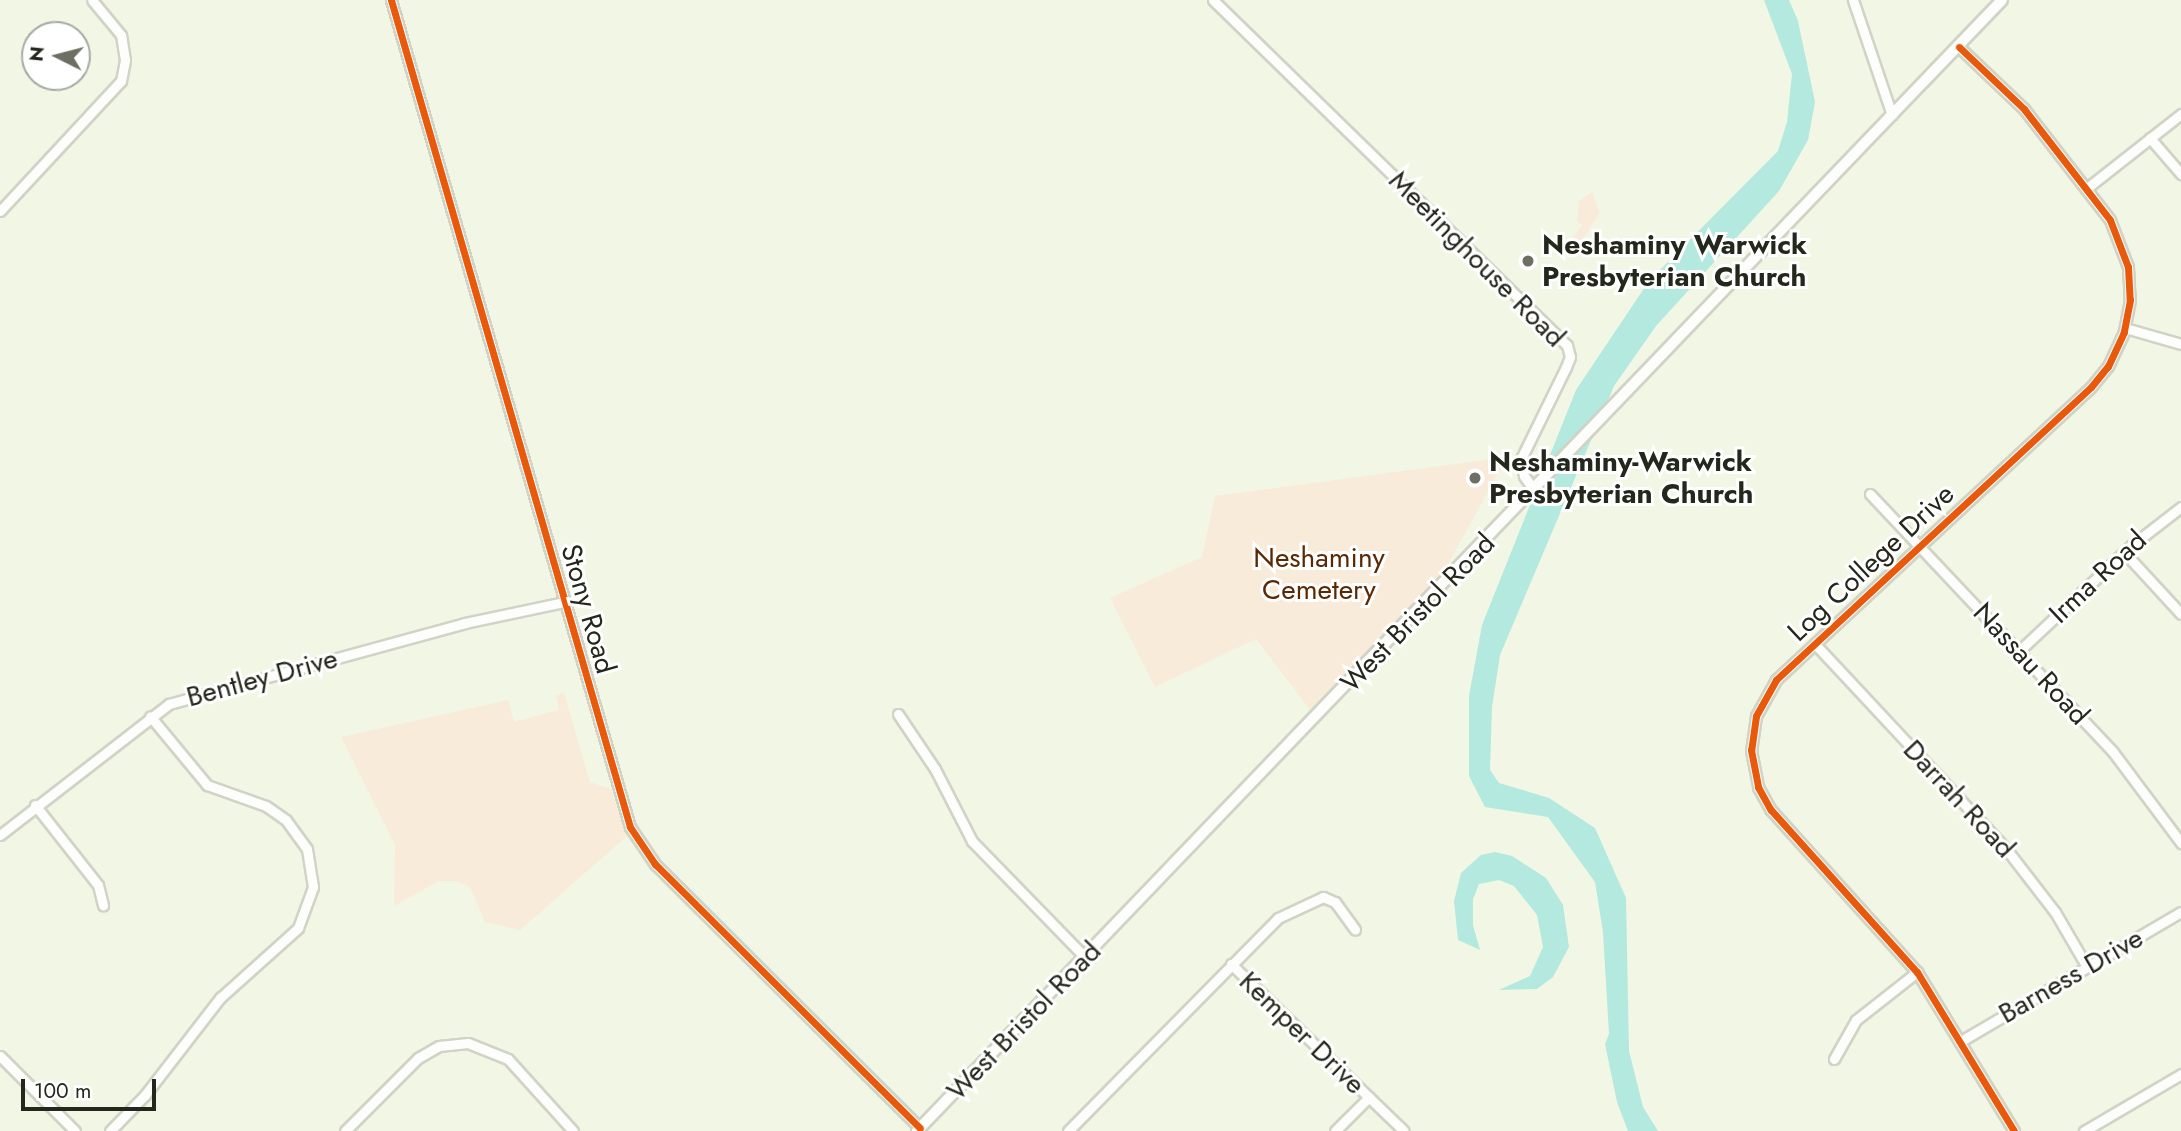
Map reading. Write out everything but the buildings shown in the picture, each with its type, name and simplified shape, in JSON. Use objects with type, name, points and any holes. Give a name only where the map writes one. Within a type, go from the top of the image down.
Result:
[{"type":"main road","name":"West Bristol Road","points":[[919,1129],[1535,491],[1631,387],[2002,0]]},
{"type":"street","points":[[0,211],[121,81],[125,60],[121,35],[92,0]]},
{"type":"street","name":"Stony Road","points":[[391,0],[626,817],[640,844],[919,1129]]},
{"type":"street","name":"Meetinghouse Road","points":[[1213,0],[1567,345],[1570,357],[1566,367],[1521,459],[1524,476],[1535,491]]},
{"type":"street","points":[[1853,0],[1892,115]]},
{"type":"street","name":"Log College Drive","points":[[1959,47],[2006,88],[2110,220],[2124,251],[2130,290],[2125,328],[2097,380],[1776,680],[1760,705],[1751,750],[1758,787],[1771,810],[1917,972],[2014,1131]]},
{"type":"street","points":[[2087,188],[2181,114]]},
{"type":"street","points":[[2150,138],[2181,174]]},
{"type":"street","points":[[2125,328],[2181,344]]},
{"type":"street","name":"Nassau Road","points":[[1870,494],[2141,784],[2181,844]]},
{"type":"street","name":"Irma Road","points":[[2019,651],[2124,552],[2181,508]]},
{"type":"street","points":[[2124,552],[2181,614]]},
{"type":"street","name":"Bentley Drive","points":[[0,835],[150,716],[178,700],[465,623],[564,602]]},
{"type":"street","name":"Darrah Road","points":[[1815,644],[2007,850],[2049,903],[2087,967]]},
{"type":"street","points":[[898,714],[935,769],[972,841],[1085,957]]},
{"type":"street","points":[[110,1131],[145,1096],[220,998],[298,928],[313,887],[307,849],[286,820],[266,806],[207,785],[150,716]]},
{"type":"street","points":[[35,805],[98,885],[103,905]]},
{"type":"street","points":[[1068,1131],[1278,918],[1315,898],[1335,901],[1355,930]]},
{"type":"street","name":"Barness Drive","points":[[1961,1041],[2181,912]]},
{"type":"street","name":"Kemper Drive","points":[[1231,964],[1404,1131]]},
{"type":"street","points":[[1834,1059],[1856,1020],[1917,972]]},
{"type":"street","points":[[345,1131],[418,1058],[439,1046],[468,1042],[508,1059],[573,1131]]},
{"type":"street","points":[[0,1056],[75,1131]]},
{"type":"street","points":[[2084,1131],[2181,1074]]},
{"type":"street","points":[[1335,1131],[1369,1097]]},
{"type":"green space","points":[[1592,192],[1600,213],[1577,248],[1568,250],[1566,238],[1572,239],[1582,225],[1577,221],[1579,201]]},
{"type":"green space","name":"Neshaminy Cemetery","points":[[1507,457],[1446,568],[1311,711],[1256,639],[1155,687],[1110,598],[1202,557],[1215,496]]},
{"type":"green space","points":[[564,693],[590,782],[611,789],[627,836],[520,930],[485,922],[470,887],[456,881],[439,881],[394,906],[395,845],[341,737],[508,700],[514,722],[559,710],[556,695]]},
{"type":"water","points":[[1764,0],[1789,0],[1798,21],[1815,102],[1808,140],[1779,191],[1656,326],[1614,386],[1500,655],[1492,707],[1490,770],[1499,783],[1549,798],[1595,828],[1626,898],[1629,1051],[1643,1107],[1658,1131],[1628,1131],[1617,1102],[1605,1044],[1609,1034],[1603,932],[1595,882],[1548,817],[1485,807],[1469,776],[1469,696],[1482,625],[1576,390],[1649,281],[1778,151],[1787,122],[1792,74]]},
{"type":"water","points":[[1495,852],[1512,856],[1546,878],[1563,905],[1569,947],[1553,977],[1537,989],[1499,990],[1530,976],[1543,947],[1537,915],[1514,886],[1499,880],[1479,884],[1473,899],[1473,925],[1480,950],[1458,940],[1454,901],[1461,873],[1481,855]]},
{"type":"cycle path","points":[[391,0],[630,827],[655,864],[920,1128]]},
{"type":"cycle path","points":[[1959,47],[2024,109],[2110,220],[2128,267],[2130,300],[2124,332],[2108,366],[2091,387],[1776,680],[1756,716],[1751,750],[1758,787],[1771,810],[1917,972],[2014,1131]]},
{"type":"place","name":"Neshaminy Warwick Presbyterian Church","points":[[1528,261]]},
{"type":"place","name":"Neshaminy-Warwick Presbyterian Church","points":[[1475,478]]}]
